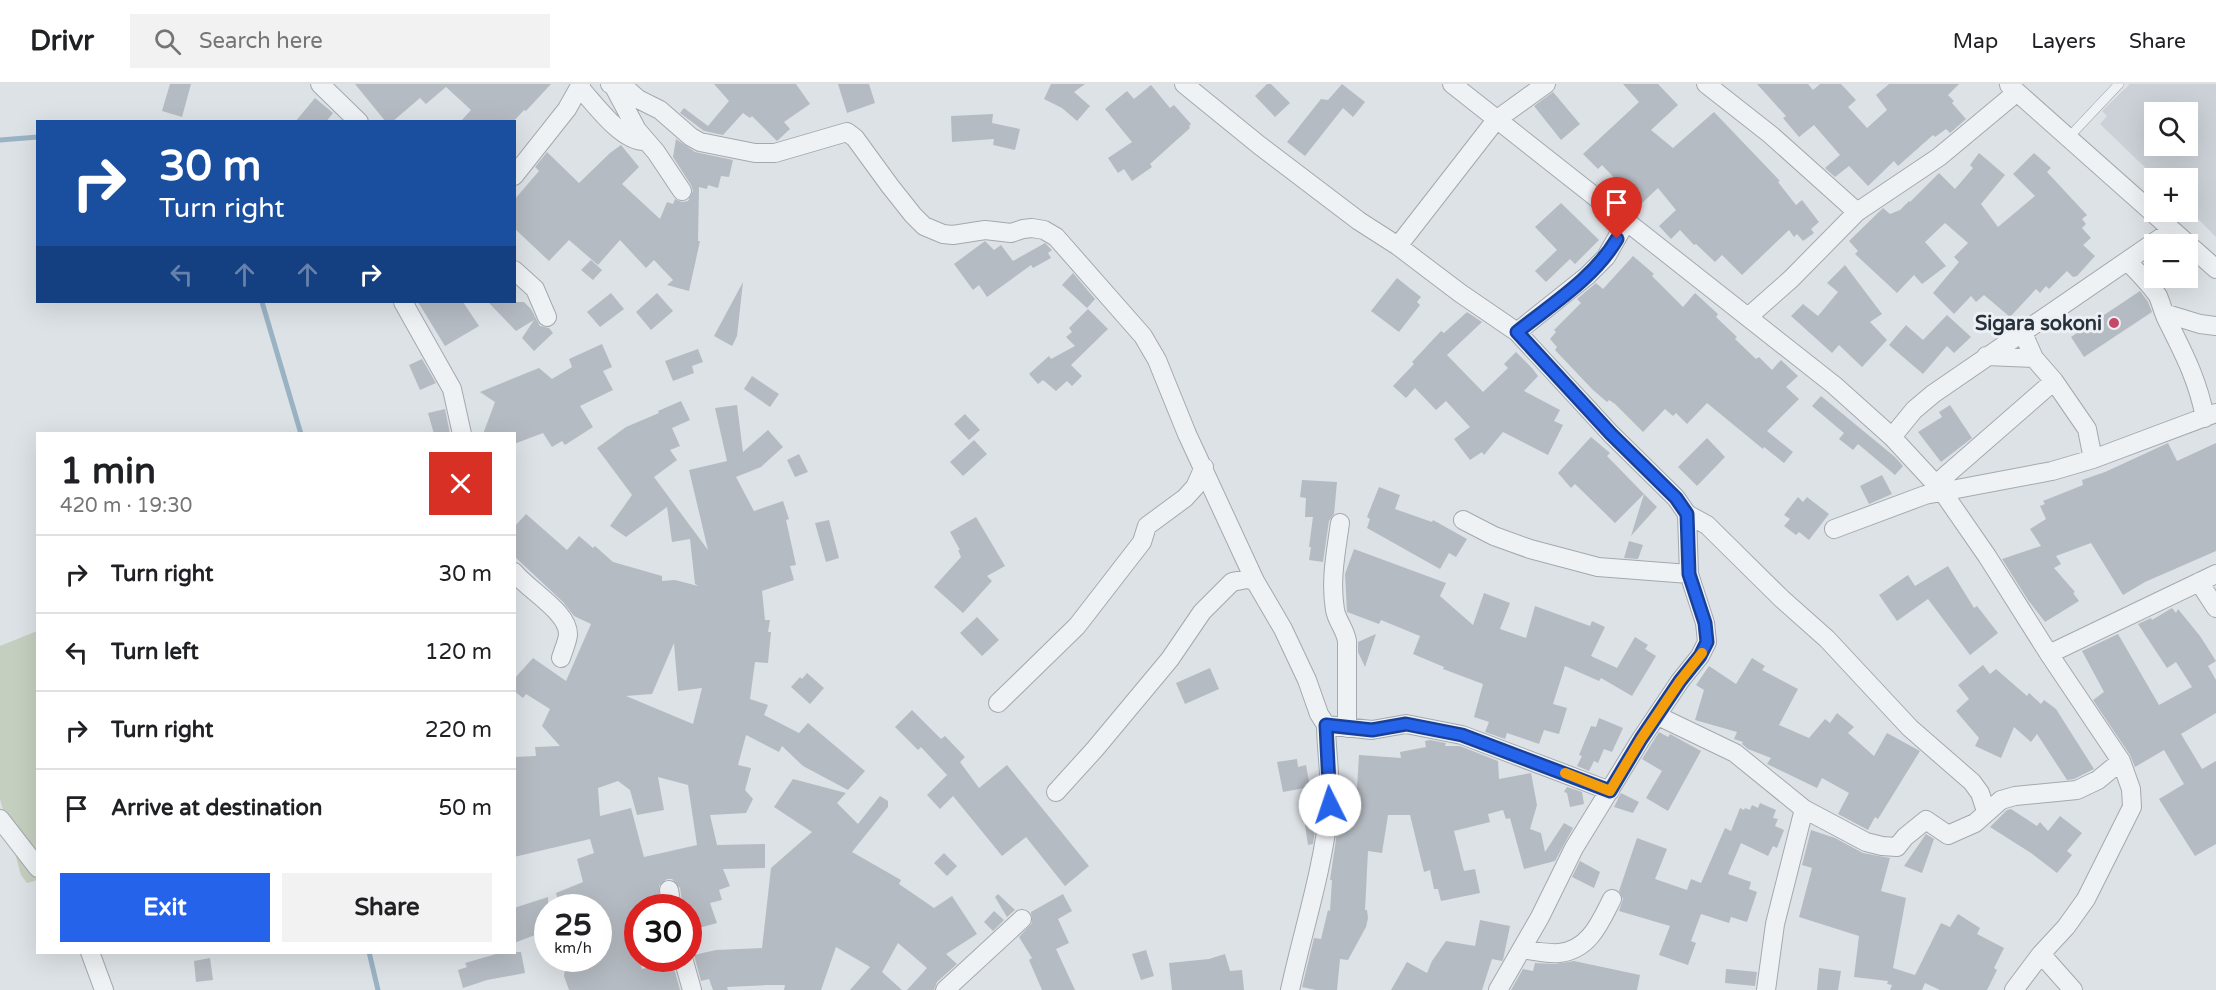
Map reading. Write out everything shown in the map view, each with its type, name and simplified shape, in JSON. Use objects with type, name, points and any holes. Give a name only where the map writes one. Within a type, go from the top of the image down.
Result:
[{"type":"street","points":[[320,84],[357,120]]},
{"type":"street","points":[[612,84],[637,130],[648,141],[682,191]]},
{"type":"street","points":[[612,84],[660,110],[700,142],[755,153],[775,153],[847,132],[855,138],[913,215],[924,226],[943,234],[963,234],[985,230],[1011,233],[1032,228],[1044,230],[1056,237],[1143,336],[1157,360],[1187,434],[1255,581],[1283,629],[1326,725],[1330,805],[1308,918],[1290,990]]},
{"type":"street","points":[[1184,84],[1359,221],[1398,246],[1517,332],[1611,434],[1676,498],[1687,514],[1707,525],[1782,599],[1827,639],[1916,733],[1972,782],[1980,793],[1986,811]]},
{"type":"street","points":[[1452,84],[1834,385],[1892,437],[1939,487],[1987,556],[2121,761],[2131,789],[2132,807],[2086,899],[2014,990]]},
{"type":"street","points":[[1398,246],[1496,120],[1546,84]]},
{"type":"street","points":[[1706,84],[1771,135],[1857,212]]},
{"type":"street","points":[[516,173],[567,109],[580,86],[609,120],[628,136],[639,141],[648,141]]},
{"type":"street","points":[[1748,317],[1791,279],[1857,212],[1939,157],[2012,88],[2216,269]]},
{"type":"street","points":[[1517,332],[1587,276],[1606,257],[1627,220]]},
{"type":"street","points":[[1892,437],[1914,410],[1933,393],[2172,230]]},
{"type":"street","points":[[1834,529],[1939,487],[2052,471],[2093,459],[2210,416],[2193,371],[2164,313],[2159,298],[2147,281],[2127,261]]},
{"type":"street","points":[[516,272],[536,290],[547,317]]},
{"type":"street","points":[[404,303],[452,389],[462,432]]},
{"type":"street","points":[[2164,313],[2200,324],[2216,326]]},
{"type":"street","points":[[2022,331],[2034,358],[2054,381],[2087,429],[2093,459]]},
{"type":"street","points":[[1986,356],[2034,358]]},
{"type":"street","points":[[1939,487],[2054,381]]},
{"type":"street","points":[[998,703],[1077,626],[1142,542],[1147,526],[1185,498],[1195,486],[1204,467]]},
{"type":"street","points":[[1498,990],[1522,949],[1574,848],[1641,739],[1680,681],[1700,656],[1707,642],[1705,623],[1689,574],[1687,514]]},
{"type":"street","points":[[1463,520],[1494,536],[1530,549],[1598,567],[1689,574]]},
{"type":"street","points":[[1340,523],[1332,577],[1335,613],[1346,632],[1347,641],[1347,728]]},
{"type":"street","points":[[516,574],[559,614],[566,624],[568,636],[561,658]]},
{"type":"street","points":[[2049,654],[2208,578],[2216,608]]},
{"type":"street","points":[[1056,792],[1170,659],[1202,612],[1232,582],[1247,579],[1255,581]]},
{"type":"street","points":[[1658,716],[1735,753],[1804,809],[1866,842],[1882,846],[1897,847],[1905,837],[1926,820],[1948,836],[1975,823],[2001,800],[2015,796],[2077,790],[2098,780],[2121,761]]},
{"type":"street","points":[[1326,725],[1372,730],[1406,724],[1462,735],[1610,791]]},
{"type":"street","points":[[1766,990],[1775,924],[1804,809]]},
{"type":"street","points":[[0,819],[36,865]]},
{"type":"street","points":[[1522,949],[1559,953],[1582,946],[1597,927],[1612,899]]},
{"type":"street","points":[[945,990],[1022,919]]},
{"type":"street","points":[[91,954],[104,990]]},
{"type":"street","points":[[2041,954],[2073,990]]},
{"type":"street","points":[[687,972],[692,990]]},
{"type":"lane","points":[[2068,138],[2119,84]]},
{"type":"shaded area","points":[[2130,84],[2216,84],[2216,237],[2198,219],[2198,168],[2146,168],[2100,124],[2107,116],[2102,111]]},
{"type":"green space","points":[[36,631],[36,881],[27,883],[21,875],[0,799],[0,646]]},
{"type":"building","points":[[170,84],[191,84],[182,117],[162,111]]},
{"type":"building","points":[[355,84],[551,84],[515,120],[462,120],[471,110],[446,87],[426,104],[420,98],[394,120],[384,120]]},
{"type":"building","points":[[714,84],[796,84],[810,104],[784,122],[790,129],[777,141],[752,116],[750,118],[743,113],[723,135],[704,131],[680,113],[684,108],[708,126],[729,101]]},
{"type":"building","points":[[838,84],[869,84],[875,103],[847,113]]},
{"type":"building","points":[[1051,84],[1085,84],[1074,92],[1090,106],[1077,121],[1062,108],[1044,99]]},
{"type":"building","points":[[1267,84],[1271,84],[1290,103],[1275,117],[1255,96]]},
{"type":"building","points":[[1342,84],[1365,102],[1353,117],[1343,108],[1305,156],[1287,142],[1321,99],[1328,100]]},
{"type":"building","points":[[1623,84],[1658,84],[1678,105],[1651,130],[1673,148],[1714,112],[1780,181],[1778,182],[1796,205],[1802,200],[1819,222],[1811,229],[1814,233],[1803,241],[1797,234],[1794,237],[1789,230],[1742,275],[1722,255],[1715,262],[1680,230],[1671,239],[1659,226],[1676,210],[1658,188],[1640,205],[1602,165],[1598,169],[1583,154],[1639,102]]},
{"type":"building","points":[[1757,84],[1808,84],[1813,90],[1820,84],[1841,84],[1856,100],[1848,107],[1867,128],[1887,110],[1876,95],[1889,84],[1959,84],[1948,95],[1966,119],[1950,133],[1946,129],[1935,137],[1933,135],[1898,166],[1894,161],[1868,186],[1849,166],[1835,177],[1825,168],[1840,155],[1814,125],[1799,137],[1783,118],[1786,116]]},
{"type":"building","points":[[1151,85],[1170,108],[1174,105],[1191,124],[1190,128],[1150,164],[1152,167],[1132,181],[1124,169],[1118,173],[1108,158],[1132,142],[1105,109],[1127,91],[1134,99]]},
{"type":"building","points":[[1553,92],[1580,124],[1561,140],[1534,106]]},
{"type":"building","points":[[315,98],[333,113],[328,120],[297,120]]},
{"type":"building","points":[[993,114],[992,123],[1020,129],[1015,150],[993,145],[994,139],[952,142],[951,116]]},
{"type":"building","points":[[676,139],[695,152],[733,160],[729,177],[721,176],[718,188],[708,185],[707,189],[699,187],[698,241],[700,241],[689,291],[667,285],[673,280],[654,260],[646,268],[620,240],[598,265],[569,240],[549,261],[516,230],[516,198],[539,171],[535,167],[547,152],[579,183],[621,145],[639,167],[622,184],[660,219],[667,202],[673,204],[675,199],[682,202],[688,201],[693,191],[673,157]]},
{"type":"building","points":[[1979,153],[2005,175],[1981,204],[1998,227],[2035,196],[2013,174],[2034,153],[2051,168],[2047,172],[2087,215],[2082,219],[2086,224],[2082,228],[2091,238],[2083,245],[2095,256],[2077,276],[2073,277],[2067,271],[2049,289],[2046,286],[2040,293],[2036,289],[2010,317],[1984,295],[1976,302],[1971,296],[1954,314],[1933,293],[1959,262],[1954,257],[1968,243],[1945,223],[1925,242],[1946,266],[1922,284],[1914,275],[1897,293],[1855,254],[1858,251],[1849,241],[1883,208],[1890,214],[1900,210],[1939,173],[1955,189],[1973,168],[1970,165]]},
{"type":"building","points":[[1561,203],[1599,240],[1575,264],[1570,259],[1546,282],[1535,271],[1557,250],[1535,227]]},
{"type":"building","points":[[985,241],[994,250],[1001,245],[1013,261],[1045,243],[1052,250],[1048,253],[1051,258],[1033,268],[1031,265],[987,297],[979,285],[973,290],[954,264]]},
{"type":"building","points":[[1633,256],[1654,274],[1652,276],[1683,307],[1695,293],[1718,314],[1716,317],[1756,359],[1759,357],[1772,370],[1781,360],[1798,376],[1786,387],[1799,399],[1767,431],[1793,452],[1784,463],[1764,447],[1763,449],[1707,403],[1687,424],[1676,413],[1673,416],[1665,409],[1643,432],[1615,404],[1609,400],[1607,402],[1593,390],[1555,350],[1557,347],[1550,339],[1556,332],[1554,330],[1581,303],[1577,299],[1596,283],[1603,289]]},
{"type":"building","points":[[591,260],[602,270],[593,280],[581,270]]},
{"type":"building","points":[[1845,265],[1882,314],[1870,322],[1887,340],[1862,367],[1839,345],[1832,353],[1791,316],[1803,304],[1818,316],[1838,292],[1827,283]]},
{"type":"building","points":[[1073,273],[1095,299],[1087,308],[1062,285]]},
{"type":"building","points":[[1397,278],[1421,297],[1417,302],[1420,305],[1399,332],[1371,311]]},
{"type":"building","points":[[743,282],[737,336],[732,346],[714,336]]},
{"type":"building","name":"Sigara sokoni","points":[[2140,291],[2152,312],[2084,357],[2071,337]]},
{"type":"building","points":[[611,293],[624,309],[600,327],[587,312]]},
{"type":"building","points":[[657,293],[673,311],[651,330],[636,312]]},
{"type":"building","points":[[524,302],[531,309],[540,326],[549,328],[553,333],[534,351],[522,338],[534,320],[516,331],[489,303]]},
{"type":"building","points":[[419,303],[464,303],[479,326],[445,346]]},
{"type":"building","points":[[1088,309],[1108,329],[1071,365],[1082,376],[1072,386],[1067,381],[1056,391],[1043,380],[1038,384],[1029,374],[1049,356],[1051,359],[1075,346],[1066,337],[1072,332],[1069,328]]},
{"type":"building","points":[[1467,312],[1482,322],[1447,355],[1483,392],[1508,368],[1504,364],[1516,352],[1538,376],[1524,391],[1560,410],[1554,421],[1563,425],[1548,455],[1503,432],[1484,455],[1482,452],[1470,460],[1454,439],[1470,427],[1446,401],[1436,410],[1415,388],[1406,398],[1393,386],[1441,331],[1444,333]]},
{"type":"building","points":[[1947,315],[1971,337],[1954,353],[1947,346],[1923,374],[1889,345],[1906,325],[1923,340]]},
{"type":"building","points":[[602,344],[612,367],[603,371],[613,390],[580,406],[593,427],[565,445],[562,441],[552,447],[543,433],[516,443],[516,432],[484,432],[495,402],[480,392],[539,368],[552,379],[572,367],[569,359]]},
{"type":"building","points":[[698,349],[703,362],[692,366],[694,373],[673,381],[665,361]]},
{"type":"building","points":[[422,359],[436,383],[420,390],[409,365]]},
{"type":"building","points":[[752,376],[779,394],[770,407],[744,389]]},
{"type":"building","points":[[1821,396],[1895,457],[1903,466],[1895,475],[1858,444],[1853,450],[1839,439],[1844,433],[1812,406]]},
{"type":"building","points":[[681,401],[690,420],[672,428],[680,446],[670,450],[677,460],[654,477],[708,550],[689,470],[727,461],[715,408],[737,405],[743,452],[768,430],[783,447],[761,467],[736,477],[754,511],[783,501],[789,519],[786,520],[796,565],[790,566],[794,580],[762,591],[765,620],[770,620],[768,632],[771,632],[768,663],[755,662],[750,699],[768,705],[764,715],[799,733],[808,723],[865,771],[848,790],[803,766],[782,746],[779,752],[746,735],[738,765],[751,768],[745,790],[753,799],[746,813],[710,815],[717,845],[765,844],[765,868],[723,869],[730,886],[719,890],[722,900],[710,903],[717,923],[702,927],[702,894],[681,894],[680,888],[672,879],[667,879],[659,886],[659,894],[624,894],[624,972],[675,972],[680,990],[569,990],[565,972],[612,972],[612,894],[556,894],[583,882],[577,859],[594,853],[590,839],[516,857],[516,757],[536,756],[535,747],[560,746],[542,726],[550,709],[526,694],[523,698],[516,693],[516,677],[533,658],[566,681],[591,624],[574,616],[563,602],[516,558],[516,525],[526,514],[567,550],[579,536],[613,562],[662,576],[662,581],[675,580],[698,586],[695,584],[690,539],[672,542],[667,507],[626,537],[610,526],[632,495],[597,448],[626,427]],"holes":[[[674,643],[678,691],[702,688],[693,724],[626,696],[652,694]],[[658,777],[688,785],[697,845],[644,857],[631,808],[600,816],[598,788],[618,781],[630,790],[637,815],[664,810]]]},
{"type":"building","points":[[1950,405],[1972,438],[1941,462],[1918,432],[1942,417],[1939,412]]},
{"type":"building","points":[[445,409],[450,432],[433,432],[428,413]]},
{"type":"building","points":[[965,414],[980,430],[969,440],[954,424]]},
{"type":"building","points":[[1591,437],[1610,453],[1607,456],[1644,494],[1615,523],[1575,484],[1571,488],[1558,473]]},
{"type":"building","points":[[1707,438],[1725,457],[1697,486],[1678,467]]},
{"type":"building","points":[[974,440],[987,454],[963,476],[950,462]]},
{"type":"building","points":[[2168,443],[2177,461],[2216,443],[2216,551],[2145,582],[2123,595],[2091,543],[2056,556],[2061,564],[2054,568],[2075,592],[2073,593],[2079,601],[2045,622],[2002,559],[2041,546],[2030,529],[2046,519],[2040,506],[2045,504],[2043,501],[2083,485],[2082,480]]},
{"type":"building","points":[[799,454],[808,472],[795,477],[787,460]]},
{"type":"building","points":[[1882,475],[1892,494],[1869,504],[1860,486]]},
{"type":"building","points":[[1302,480],[1337,482],[1334,514],[1329,521],[1323,562],[1309,560],[1313,517],[1305,517],[1306,498],[1300,497]]},
{"type":"building","points":[[1379,487],[1400,495],[1395,509],[1432,522],[1433,520],[1467,539],[1456,557],[1449,553],[1440,569],[1367,528],[1370,519],[1367,517]]},
{"type":"building","points":[[1644,494],[1657,507],[1631,536]]},
{"type":"building","points":[[1798,497],[1803,502],[1807,497],[1829,514],[1809,540],[1799,532],[1796,535],[1784,526],[1790,519],[1784,515]]},
{"type":"building","points":[[976,517],[1005,566],[987,576],[992,581],[963,613],[934,587],[961,557],[958,550],[960,550],[950,532]]},
{"type":"building","points":[[829,520],[839,558],[826,562],[815,523]]},
{"type":"building","points":[[1629,541],[1643,545],[1638,559],[1624,558]]},
{"type":"building","points":[[1354,549],[1446,583],[1440,596],[1473,625],[1484,593],[1510,603],[1500,629],[1526,638],[1535,606],[1590,626],[1592,621],[1605,627],[1591,656],[1617,668],[1635,637],[1648,645],[1645,649],[1656,656],[1632,696],[1601,678],[1599,681],[1565,666],[1553,704],[1567,708],[1559,734],[1544,730],[1539,744],[1507,733],[1505,739],[1485,732],[1489,722],[1474,717],[1483,684],[1443,669],[1444,667],[1413,654],[1420,636],[1381,620],[1379,624],[1347,612],[1345,574]]},
{"type":"building","points":[[1948,566],[1974,608],[1977,606],[1998,633],[1970,655],[1928,599],[1897,621],[1879,595],[1908,575],[1915,586]]},
{"type":"building","points":[[2172,608],[2176,613],[2178,609],[2200,636],[2216,661],[2208,666],[2216,680],[2216,713],[2181,734],[2202,769],[2216,761],[2216,844],[2195,856],[2159,799],[2184,784],[2164,750],[2135,767],[2130,755],[2093,700],[2104,692],[2082,651],[2118,634],[2159,705],[2192,687],[2176,662],[2167,668],[2138,624],[2151,618],[2152,620]]},
{"type":"building","points":[[977,617],[999,640],[982,656],[960,633]]},
{"type":"building","points":[[1376,634],[1365,667],[1358,652],[1358,642]]},
{"type":"building","points":[[1752,658],[1765,666],[1762,670],[1798,689],[1779,725],[1809,738],[1825,719],[1830,723],[1837,713],[1854,727],[1848,733],[1874,756],[1887,733],[1920,751],[1878,819],[1875,817],[1868,830],[1838,814],[1849,793],[1822,778],[1817,788],[1767,764],[1771,758],[1748,749],[1742,744],[1743,742],[1734,739],[1737,732],[1695,720],[1704,690],[1696,685],[1709,666],[1736,684]]},
{"type":"building","points":[[1983,665],[1990,674],[1996,669],[2027,696],[2029,693],[2041,704],[2044,700],[2056,709],[2094,769],[2067,780],[2037,734],[2031,742],[2014,727],[2001,758],[1975,746],[1979,738],[1956,711],[1969,699],[1958,685]]},
{"type":"building","points":[[1210,668],[1219,689],[1185,704],[1176,683]]},
{"type":"building","points":[[807,673],[824,688],[810,704],[791,687]]},
{"type":"building","points":[[912,710],[941,739],[945,736],[965,757],[960,762],[979,788],[1007,765],[1089,866],[1065,886],[1026,837],[1002,856],[953,796],[940,809],[927,795],[947,775],[921,747],[918,750],[895,727]]},
{"type":"building","points":[[1599,718],[1623,728],[1612,752],[1604,749],[1598,763],[1594,761],[1589,771],[1577,766],[1582,756],[1579,755],[1591,726],[1596,727]]},
{"type":"building","points":[[1659,732],[1668,737],[1670,734],[1701,751],[1668,811],[1646,798],[1662,771],[1642,759]]},
{"type":"building","points":[[1425,741],[1446,743],[1445,746],[1460,746],[1498,761],[1499,779],[1531,773],[1537,805],[1530,829],[1541,833],[1545,852],[1564,823],[1573,828],[1555,861],[1524,869],[1510,818],[1506,819],[1503,810],[1488,814],[1490,822],[1454,831],[1464,871],[1475,869],[1480,893],[1441,901],[1438,889],[1434,889],[1430,870],[1424,872],[1410,815],[1388,815],[1382,853],[1368,851],[1366,927],[1348,960],[1340,959],[1337,990],[1302,987],[1314,938],[1321,939],[1328,910],[1330,911],[1332,880],[1330,880],[1339,819],[1351,820],[1350,790],[1357,789],[1359,755],[1401,758],[1400,752],[1426,747]]},
{"type":"building","points":[[1297,759],[1298,767],[1306,765],[1310,787],[1283,792],[1277,762]]},
{"type":"building","points":[[793,779],[846,793],[837,803],[858,824],[880,796],[888,801],[888,807],[852,852],[901,880],[899,884],[934,908],[952,896],[977,934],[946,954],[957,964],[937,982],[934,990],[907,990],[927,968],[898,943],[882,972],[902,990],[850,990],[870,967],[836,947],[821,990],[784,990],[785,985],[767,985],[713,990],[709,979],[701,981],[699,972],[702,972],[702,953],[716,950],[762,948],[771,868],[812,832],[774,807]]},
{"type":"building","points":[[1567,787],[1582,792],[1584,804],[1570,807],[1567,793],[1564,792]]},
{"type":"building","points":[[1621,793],[1639,802],[1633,813],[1614,807]]},
{"type":"building","points":[[1314,797],[1317,816],[1313,844],[1308,845],[1301,799]]},
{"type":"building","points":[[1760,803],[1776,810],[1773,818],[1778,819],[1775,826],[1784,830],[1777,848],[1773,846],[1768,856],[1741,843],[1728,874],[1751,882],[1749,889],[1757,892],[1747,922],[1731,917],[1729,923],[1701,914],[1691,941],[1696,943],[1688,965],[1659,955],[1670,926],[1619,911],[1623,899],[1619,891],[1637,838],[1667,849],[1655,879],[1687,890],[1691,879],[1701,883],[1725,828],[1731,831],[1740,808],[1750,810],[1752,805],[1758,808]]},
{"type":"building","points":[[2011,809],[2037,826],[2040,822],[2048,831],[2060,816],[2082,833],[2067,851],[2072,855],[2057,873],[1990,827],[2007,810]]},
{"type":"building","points":[[1811,830],[1835,838],[1863,853],[1890,858],[1881,891],[1906,898],[1893,968],[1915,975],[1941,923],[1950,927],[1958,914],[1980,928],[1977,934],[2004,948],[1987,990],[1940,990],[1925,983],[1922,990],[1890,990],[1892,985],[1887,984],[1888,981],[1854,977],[1859,936],[1799,917],[1812,868],[1802,865]]},
{"type":"building","points":[[1926,834],[1934,839],[1922,873],[1904,866]]},
{"type":"building","points":[[944,853],[957,866],[947,876],[934,863]]},
{"type":"building","points":[[1580,861],[1600,872],[1594,888],[1572,877]]},
{"type":"building","points":[[998,894],[1015,910],[1007,917],[995,897]]},
{"type":"building","points":[[1063,894],[1072,911],[1058,919],[1069,943],[1056,949],[1075,990],[1042,990],[1029,960],[1032,958],[1019,937],[1032,923],[1031,912]]},
{"type":"building","points":[[534,902],[534,935],[516,942],[516,907]]},
{"type":"building","points":[[994,911],[1004,920],[993,931],[984,922]]},
{"type":"building","points":[[1480,920],[1510,926],[1503,960],[1492,959],[1482,990],[1391,990],[1407,962],[1427,973],[1432,961],[1446,941],[1475,946]]},
{"type":"building","points":[[1146,950],[1154,976],[1141,980],[1132,954]]},
{"type":"building","points":[[521,952],[525,973],[487,980],[463,988],[458,970],[467,967],[465,963],[496,954]]},
{"type":"building","points":[[1225,954],[1230,971],[1242,970],[1244,990],[1172,990],[1169,963],[1209,959]]},
{"type":"building","points":[[210,958],[213,980],[196,982],[194,961]]},
{"type":"building","points":[[1574,961],[1640,975],[1637,990],[1511,990],[1523,969],[1533,971],[1535,963],[1555,964]]},
{"type":"building","points":[[1819,968],[1841,971],[1838,990],[1817,990]]},
{"type":"building","points":[[1726,969],[1757,972],[1755,986],[1725,983]]},
{"type":"waterway","points":[[0,140],[36,137]]},
{"type":"waterway","points":[[262,303],[300,432]]},
{"type":"waterway","points":[[369,954],[378,990]]},
{"type":"slow traffic","points":[[1565,773],[1610,791],[1641,739],[1702,653]]},
{"type":"place","name":"Sigara sokoni","points":[[2114,323]]},
{"type":"route","points":[[1330,805],[1326,725],[1372,730],[1406,724],[1462,735],[1610,791],[1641,739],[1680,681],[1700,656],[1707,642],[1705,623],[1689,574],[1687,514],[1676,498],[1611,434],[1517,332],[1587,276],[1606,257],[1617,239]]}]
